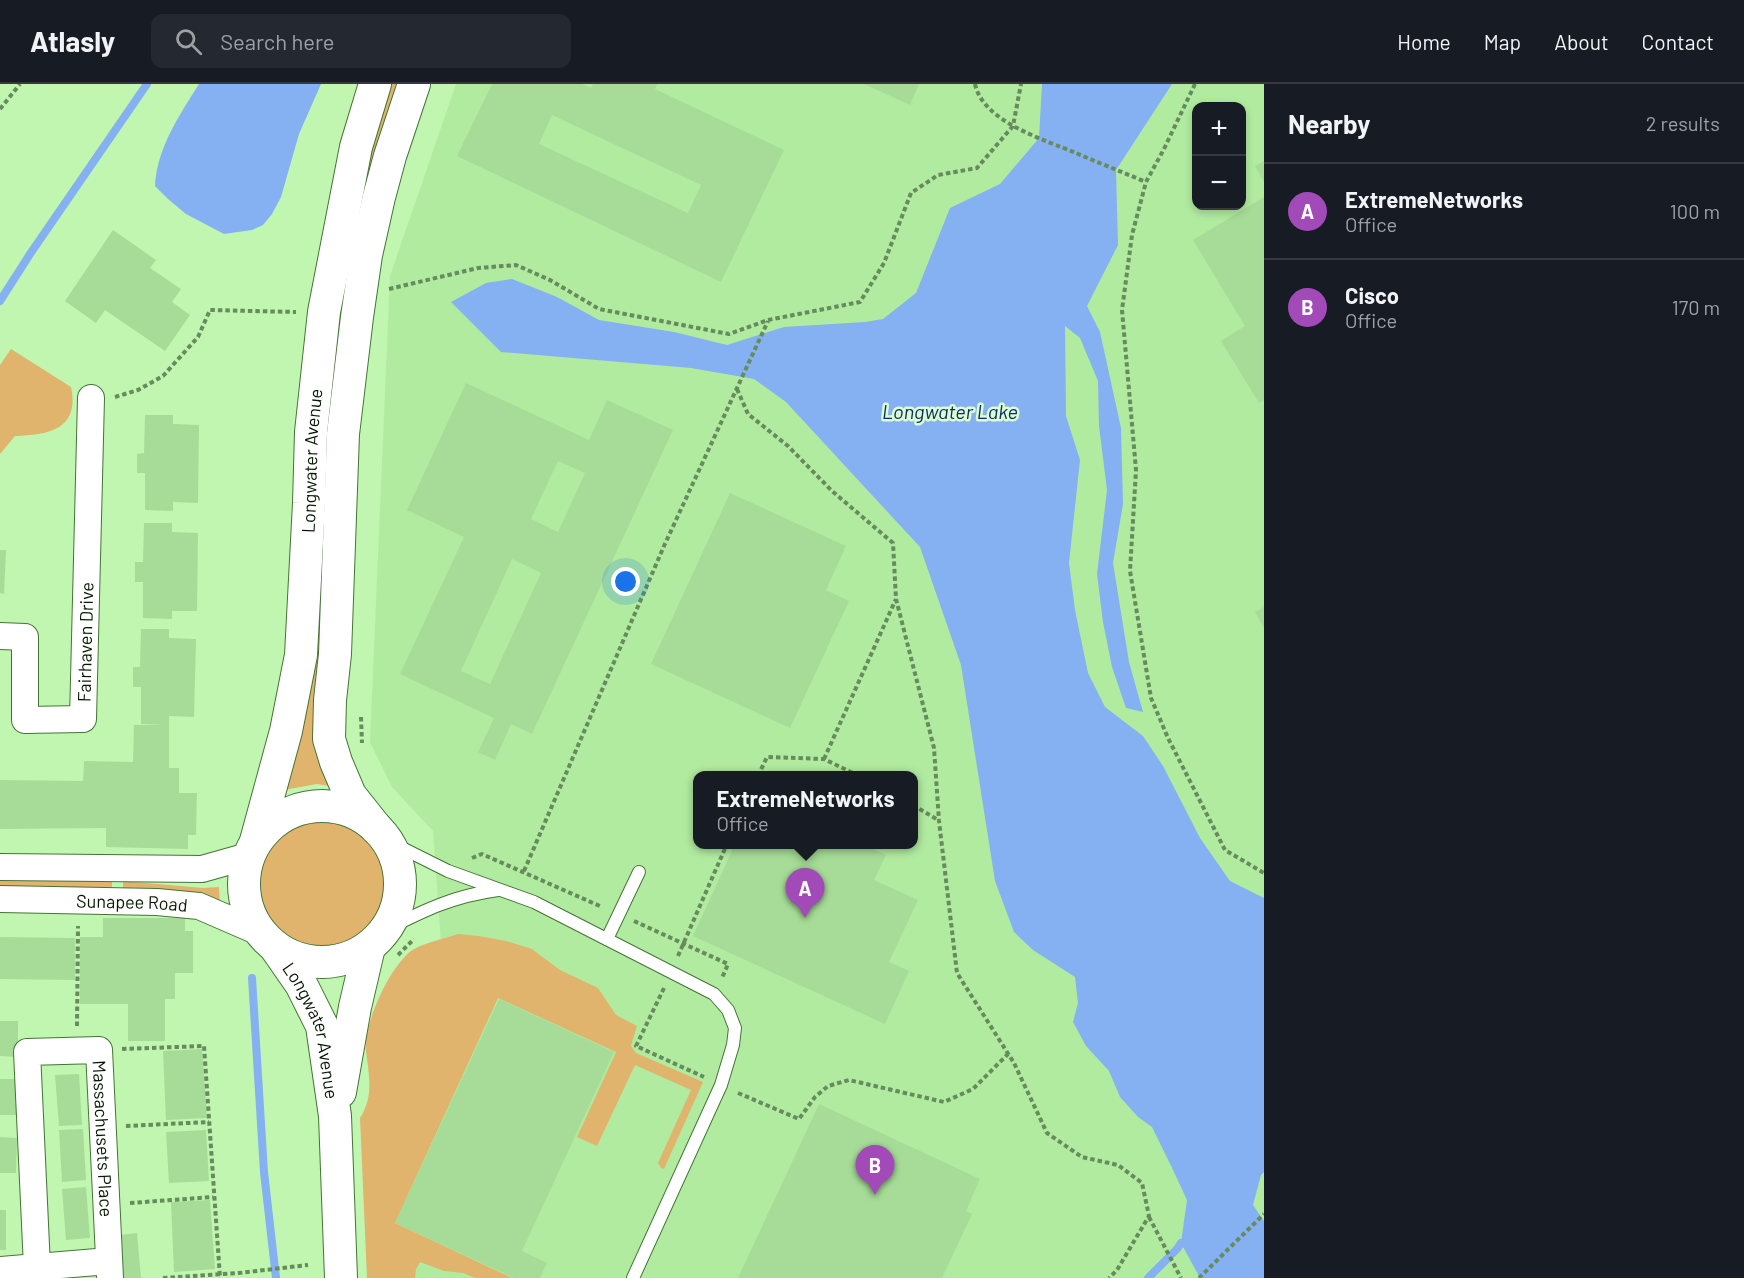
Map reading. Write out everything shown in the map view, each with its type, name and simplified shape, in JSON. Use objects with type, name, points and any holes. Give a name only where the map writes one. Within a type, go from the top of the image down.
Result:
[{"type":"street","name":"Longwater Avenue","points":[[252,848],[286,731],[301,655],[311,432],[327,289],[356,147],[375,84]]},
{"type":"street","name":"Longwater Avenue","points":[[382,835],[350,795],[336,762],[329,739],[330,700],[335,654],[343,434],[357,317],[366,255],[379,197],[414,84]]},
{"type":"street","name":"Fairhaven Drive","points":[[0,636],[25,637],[25,720],[83,719],[91,398]]},
{"type":"street","points":[[320,805],[351,811],[363,818],[382,835],[395,856],[400,881],[396,910],[377,939],[358,955],[345,960],[317,963],[292,957],[267,940],[249,913],[244,895],[243,875],[252,848],[270,825],[286,814],[320,805]]},
{"type":"street","name":"Sunapee Road","points":[[0,867],[202,869],[252,848]]},
{"type":"street","name":"Sunapee Road","points":[[0,899],[158,902],[199,906],[267,940]]},
{"type":"street","name":"Longwater Avenue","points":[[335,1116],[355,1007],[377,939]]},
{"type":"street","name":"Longwater Avenue","points":[[267,940],[301,984],[322,1026],[335,1116],[341,1278]]},
{"type":"street","name":"Massachusets Place","points":[[37,1267],[27,1052],[88,1051],[102,1128],[110,1269]]},
{"type":"street","points":[[0,1270],[37,1267],[110,1269]]},
{"type":"lane","points":[[382,835],[448,871],[534,902],[714,994],[728,1010],[735,1028],[734,1045],[721,1085],[633,1278]]},
{"type":"lane","points":[[607,939],[639,872]]},
{"type":"lane","points":[[377,939],[434,906],[470,894],[499,889]]},
{"type":"path","points":[[0,109],[20,84]]},
{"type":"path","points":[[975,84],[976,90],[987,107],[1012,126],[1146,182]]},
{"type":"path","points":[[382,291],[478,268],[516,265],[550,280],[599,309],[729,334],[768,320],[860,302],[884,263],[911,192],[938,175],[977,168],[1012,126],[1020,84]]},
{"type":"path","points":[[1195,84],[1146,182],[1132,235],[1122,310],[1136,471],[1130,571],[1151,698],[1168,738],[1226,850],[1264,873]]},
{"type":"path","points":[[91,398],[116,397],[138,390],[163,376],[198,337],[210,310],[274,310]]},
{"type":"path","points":[[524,871],[664,546],[768,320]]},
{"type":"path","points":[[736,389],[748,414],[788,446],[832,491],[893,543],[896,599],[934,748],[939,820],[957,973],[1014,1063],[1047,1133],[1082,1157],[1118,1165],[1142,1183],[1149,1216],[1180,1276]]},
{"type":"path","points":[[824,759],[896,599]]},
{"type":"path","points":[[360,713],[362,746]]},
{"type":"path","points":[[760,771],[766,757],[824,759],[849,771]]},
{"type":"path","points":[[918,808],[939,820]]},
{"type":"path","points":[[726,849],[636,1046],[799,1119],[815,1097],[828,1086],[849,1080],[944,1102],[972,1089],[1008,1054]]},
{"type":"path","points":[[467,861],[482,854],[728,964],[714,994]]},
{"type":"path","points":[[78,901],[88,1051],[204,1046],[220,1276]]},
{"type":"path","points":[[102,1128],[209,1122]]},
{"type":"path","points":[[106,1205],[213,1197]]},
{"type":"path","points":[[1199,1278],[1264,1214]]},
{"type":"path","points":[[1109,1278],[1117,1270],[1149,1216]]},
{"type":"path","points":[[163,1278],[220,1276],[308,1265]]},
{"type":"shaded area","points":[[383,84],[400,84],[313,717],[316,744],[335,787],[317,784],[284,790],[320,415]]},
{"type":"shaded area","points":[[456,84],[1264,84],[1264,1278],[395,1278],[389,1040],[442,958],[433,831],[392,787],[370,742],[390,276]]},
{"type":"shaded area","points":[[11,349],[71,387],[73,401],[71,412],[59,427],[39,434],[15,436],[0,454],[0,365]]},
{"type":"shaded area","points":[[321,821],[345,826],[365,840],[379,860],[384,884],[379,908],[365,928],[345,942],[321,947],[297,942],[277,928],[263,908],[258,884],[263,860],[277,840],[297,826]]},
{"type":"shaded area","points":[[0,879],[112,881],[112,893],[0,891]]},
{"type":"shaded area","points":[[123,881],[203,888],[219,887],[220,907],[123,894]]},
{"type":"shaded area","points":[[458,934],[506,941],[532,949],[560,970],[598,988],[616,1015],[637,1026],[631,1046],[636,1053],[703,1082],[664,1169],[658,1163],[691,1090],[635,1065],[597,1146],[577,1137],[616,1052],[498,998],[395,1223],[512,1278],[475,1278],[463,1273],[444,1271],[420,1262],[415,1278],[367,1278],[360,1118],[369,1094],[366,1039],[369,1026],[380,995],[405,956],[430,942]]},
{"type":"water","points":[[199,84],[321,84],[299,134],[281,197],[263,225],[252,230],[224,234],[186,214],[155,186],[165,145]]},
{"type":"water","name":"Longwater Lake","points":[[1042,84],[1172,84],[1116,170],[1118,245],[1087,306],[1100,332],[1121,428],[1123,504],[1113,563],[1129,662],[1143,712],[1126,708],[1112,667],[1097,574],[1107,490],[1099,426],[1098,381],[1080,338],[1065,326],[1066,416],[1080,460],[1069,563],[1075,610],[1088,673],[1105,707],[1143,736],[1163,766],[1200,838],[1230,881],[1264,898],[1264,1172],[1261,1175],[1253,1205],[1264,1221],[1264,1278],[1200,1278],[1181,1243],[1187,1200],[1152,1127],[1138,1117],[1120,1097],[1109,1071],[1086,1046],[1073,1022],[1078,1003],[1075,977],[1033,950],[1014,932],[995,881],[961,665],[920,547],[786,402],[754,379],[691,368],[501,352],[451,302],[486,283],[512,279],[557,297],[599,320],[674,332],[727,345],[784,327],[883,319],[916,293],[950,208],[1000,184],[1039,138]]},
{"type":"building","points":[[492,84],[582,84],[591,88],[593,84],[657,84],[655,89],[784,150],[721,282],[457,156]],"holes":[[[552,115],[701,185],[688,213],[539,144]]]},
{"type":"building","points":[[864,84],[919,84],[910,105]]},
{"type":"building","points":[[1264,161],[1264,182],[1255,166]]},
{"type":"building","points":[[1264,197],[1264,400],[1259,403],[1221,341],[1245,326],[1193,240]]},
{"type":"building","points":[[113,230],[156,260],[150,268],[181,289],[172,302],[190,315],[165,351],[105,310],[96,323],[65,301]]},
{"type":"building","points":[[466,383],[589,440],[607,400],[673,430],[532,734],[511,724],[495,760],[478,752],[494,718],[400,674],[464,537],[407,510]],"holes":[[[558,461],[585,473],[558,532],[531,519]],[[512,559],[541,573],[490,684],[461,671]]]},
{"type":"building","points":[[145,415],[173,415],[173,424],[199,425],[198,503],[173,502],[173,511],[145,510],[145,473],[137,473],[137,454],[144,453]]},
{"type":"building","points":[[730,493],[846,546],[826,590],[849,601],[790,728],[651,664]]},
{"type":"building","points":[[144,523],[172,523],[172,532],[198,533],[197,611],[172,611],[172,619],[143,618],[143,582],[135,582],[135,562],[143,562]]},
{"type":"building","points":[[0,550],[6,550],[4,594],[0,593]]},
{"type":"building","points":[[1264,607],[1264,628],[1255,612]]},
{"type":"building","points":[[141,629],[169,629],[169,638],[196,639],[194,717],[169,716],[169,768],[179,768],[179,793],[197,793],[196,835],[188,835],[188,849],[106,847],[106,828],[0,829],[0,780],[83,781],[84,761],[133,762],[134,725],[164,725],[141,724],[141,687],[133,687],[133,667],[140,667]]},
{"type":"building","points":[[733,849],[873,849],[886,855],[874,880],[918,900],[889,962],[909,971],[885,1024],[693,936]]},
{"type":"building","points":[[103,918],[185,918],[185,931],[193,931],[193,973],[175,973],[175,999],[165,999],[165,1041],[128,1041],[128,1004],[80,1004],[80,937],[103,937]]},
{"type":"building","points":[[0,937],[75,938],[75,980],[0,979]]},
{"type":"building","points":[[499,999],[614,1052],[522,1251],[547,1263],[540,1278],[514,1278],[395,1223]]},
{"type":"building","points":[[0,1021],[18,1021],[18,1057],[0,1056]]},
{"type":"building","points":[[202,1049],[207,1118],[166,1120],[163,1051]]},
{"type":"building","points":[[79,1074],[82,1125],[59,1126],[55,1075]]},
{"type":"building","points":[[0,1079],[18,1079],[17,1115],[0,1115]]},
{"type":"building","points":[[819,1104],[980,1179],[966,1211],[972,1214],[942,1278],[738,1278]]},
{"type":"building","points":[[83,1129],[86,1180],[62,1182],[59,1130]]},
{"type":"building","points":[[206,1130],[209,1181],[169,1183],[166,1132]]},
{"type":"building","points":[[0,1137],[17,1138],[16,1173],[0,1173]]},
{"type":"building","points":[[86,1187],[90,1238],[66,1240],[62,1189]]},
{"type":"building","points":[[210,1200],[215,1269],[174,1272],[171,1202]]},
{"type":"building","points":[[0,1210],[6,1210],[6,1250],[0,1250]]},
{"type":"building","points":[[137,1233],[141,1278],[117,1278],[112,1236]]},
{"type":"waterway","points":[[0,301],[147,84]]},
{"type":"waterway","points":[[252,978],[264,1172],[276,1278]]},
{"type":"waterway","points":[[1148,1278],[1181,1243]]},
{"type":"place","name":"ExtremeNetworks","points":[[805,918]]},
{"type":"place","name":"Cisco","points":[[875,1195]]}]
